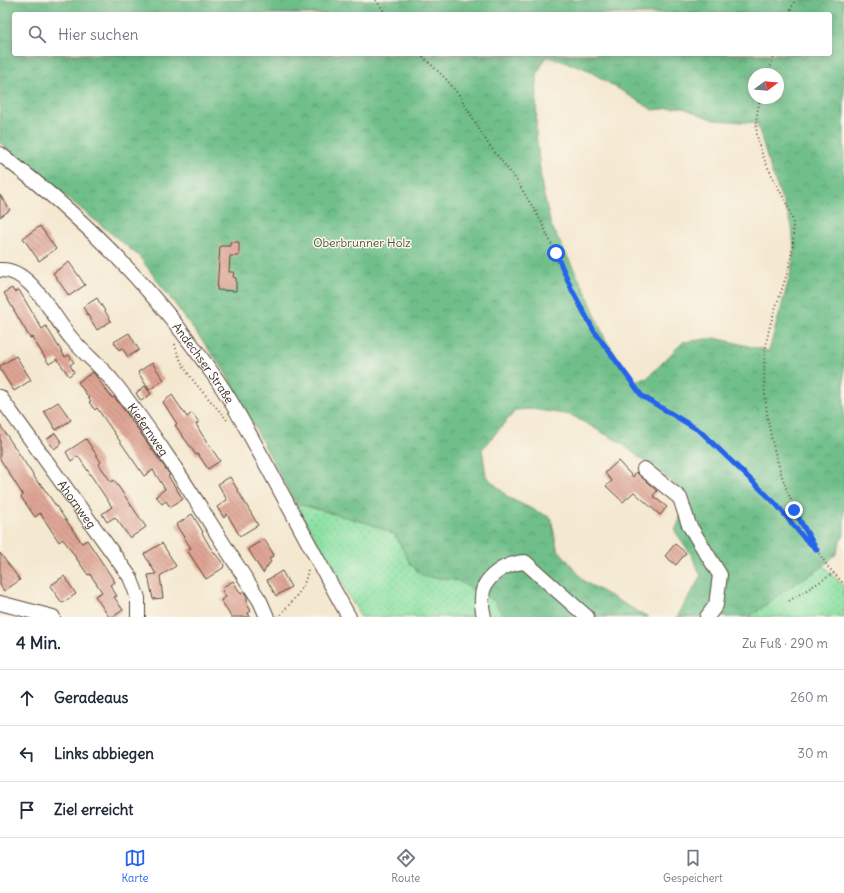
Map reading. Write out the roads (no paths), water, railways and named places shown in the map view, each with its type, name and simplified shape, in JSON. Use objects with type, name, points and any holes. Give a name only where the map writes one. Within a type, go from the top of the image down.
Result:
[{"type":"street","name":"Andechser Straße","points":[[0,154],[51,194],[120,259],[152,294],[196,351],[239,415],[350,617]]},
{"type":"street","name":"Kiefernweg","points":[[0,270],[11,270],[25,278],[38,292],[72,340],[103,368],[115,383],[145,423],[181,477],[260,601],[267,617]]},
{"type":"street","name":"Ahornweg","points":[[1,402],[130,577],[138,598],[138,617]]},
{"type":"street","points":[[644,468],[680,498],[689,525],[720,575],[716,605],[707,617]]},
{"type":"street","points":[[484,617],[482,597],[486,583],[493,575],[504,568],[514,563],[525,562],[587,617]]},
{"type":"street","points":[[0,603],[53,617]]},
{"type":"park label","name":"Oberbrunner Holz","points":[[362,242]]}]
